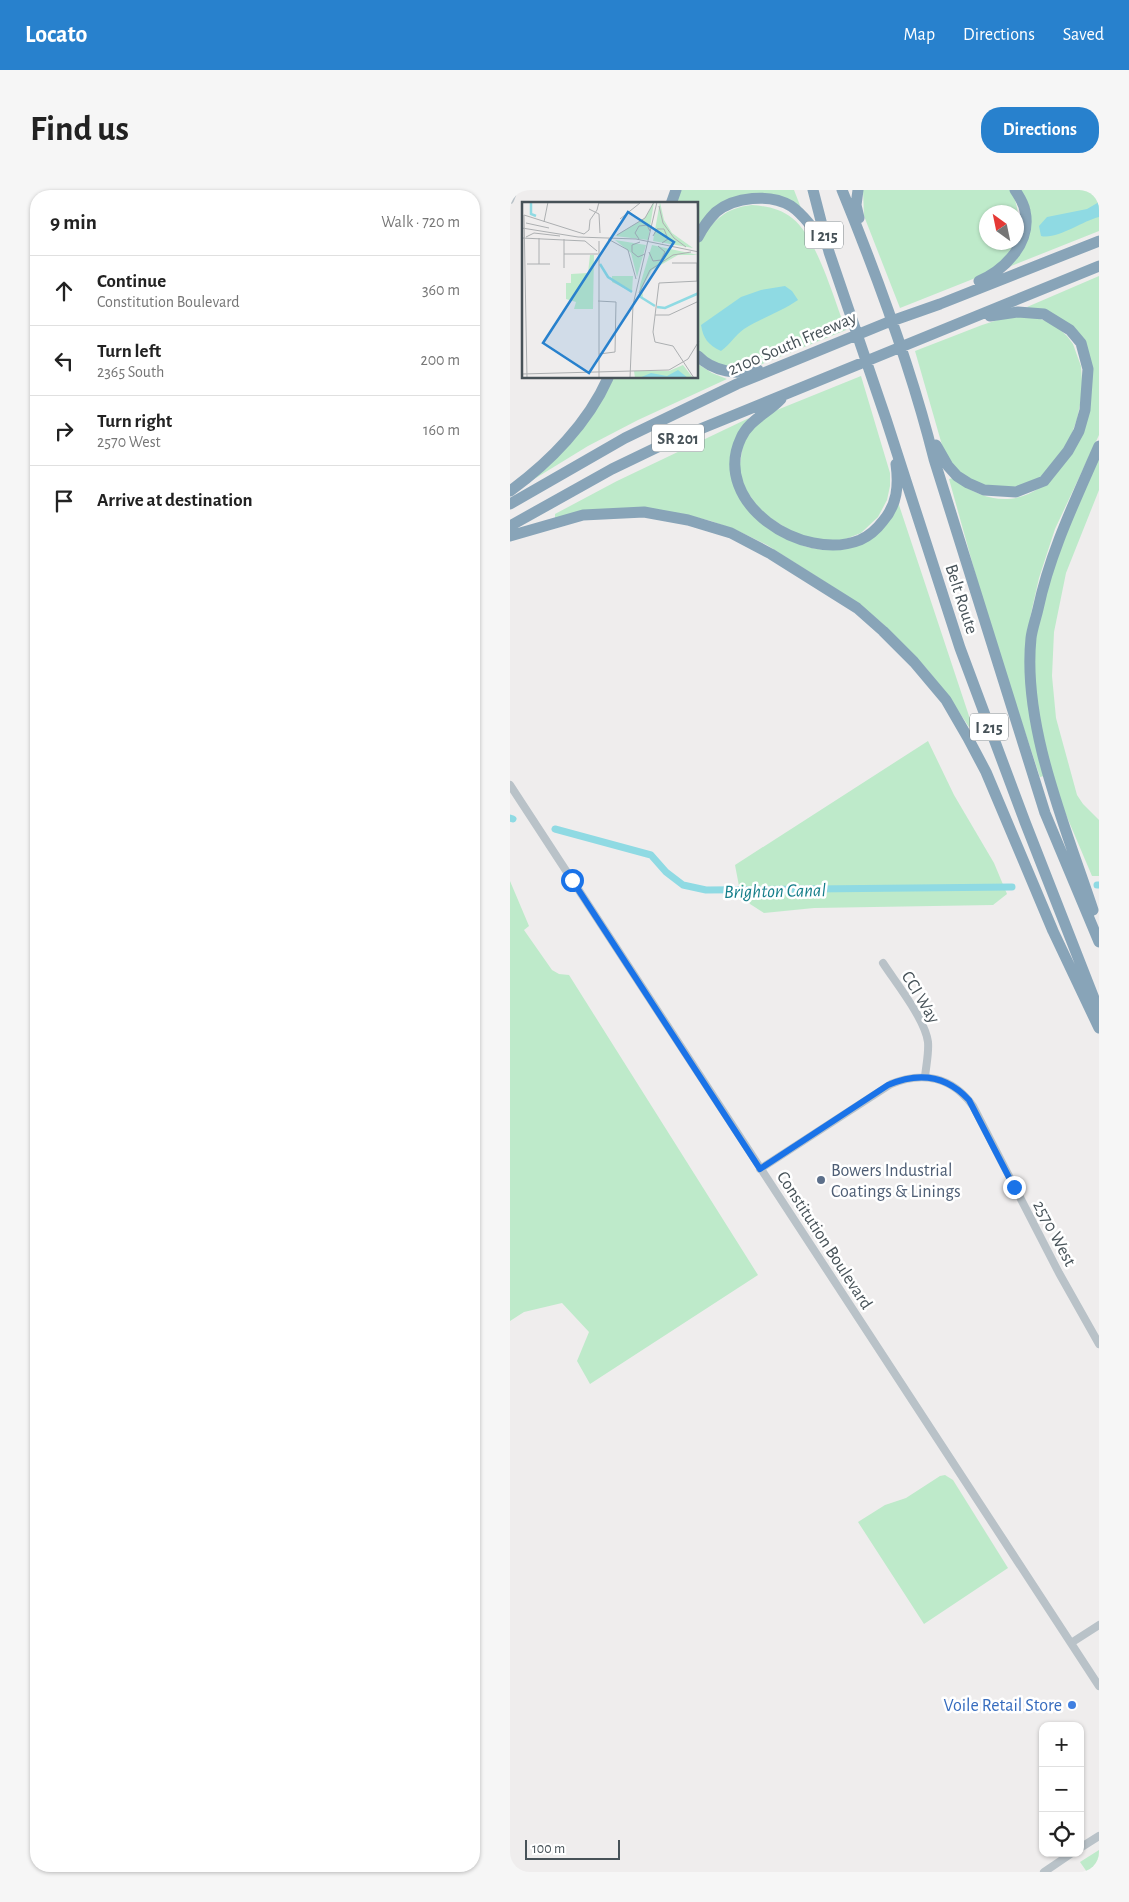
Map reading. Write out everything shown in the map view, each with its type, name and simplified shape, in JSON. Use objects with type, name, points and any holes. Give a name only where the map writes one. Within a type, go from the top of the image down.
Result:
[{"type":"highway","points":[[672,202],[676,190]]},
{"type":"highway","name":"Belt Route","points":[[813,190],[829,252],[886,419],[960,648],[1025,822],[1099,1011]]},
{"type":"highway","name":"Belt Route","points":[[842,190],[874,271],[920,407],[934,459],[1045,813],[1099,942]]},
{"type":"highway","points":[[858,190],[856,205],[869,259]]},
{"type":"highway","points":[[886,324],[990,276],[1008,262],[1019,246],[1024,233],[1025,211],[1015,190]]},
{"type":"highway","points":[[699,236],[716,213],[727,206],[756,198],[781,201],[797,211],[829,252]]},
{"type":"highway","name":"2100 South Freeway","points":[[510,504],[625,438],[737,384],[791,361],[1099,242]]},
{"type":"highway","name":"SR 201","points":[[510,526],[620,465],[666,443],[1099,266]]},
{"type":"highway","points":[[926,426],[940,455],[958,476],[984,490],[1016,492],[1044,481],[1068,451],[1080,431],[1086,410],[1088,369],[1080,343],[1070,330],[1044,314],[1033,312],[1018,312],[970,319]]},
{"type":"highway","points":[[699,357],[718,369],[750,373],[791,361]]},
{"type":"highway","points":[[510,490],[528,478],[560,448],[584,418],[607,379]]},
{"type":"highway","points":[[784,395],[773,407],[745,429],[735,459],[736,477],[739,489],[748,503],[763,518],[781,530],[803,540],[823,545],[841,544],[860,540],[876,530],[888,516],[895,502],[898,474],[892,438]]},
{"type":"highway","points":[[1099,446],[1060,534],[1044,583],[1031,638],[1031,684],[1036,724],[1044,758],[1099,928]]},
{"type":"highway","points":[[510,536],[583,516],[644,512],[688,520],[739,537],[771,554],[857,608],[914,662],[946,700],[968,738],[986,772],[1053,932],[1099,1028]]},
{"type":"street","points":[[510,200],[514,190]]},
{"type":"street","name":"Constitution Boulevard","points":[[510,785],[1099,1686]]},
{"type":"street","name":"CCI Way","points":[[883,963],[925,1031],[928,1046],[925,1077]]},
{"type":"street","points":[[760,1169],[888,1085],[907,1078],[925,1077]]},
{"type":"street","name":"2570 West","points":[[925,1077],[952,1086],[964,1095],[973,1106],[1059,1273],[1099,1344]]},
{"type":"street","points":[[1071,1644],[1099,1625]]},
{"type":"street","points":[[1084,1845],[1099,1836]]},
{"type":"street","points":[[1044,1872],[1066,1857]]},
{"type":"green space","points":[[677,190],[794,190],[801,208],[750,198],[699,226],[699,202],[673,202]]},
{"type":"green space","points":[[863,190],[1011,190],[1016,205],[979,205],[979,250],[1010,250],[996,267],[973,279],[900,308],[864,216]]},
{"type":"green space","points":[[1019,190],[1099,190],[1099,231],[1006,268],[1016,250],[1024,250],[1024,205],[1021,205]]},
{"type":"green space","points":[[752,205],[778,210],[792,218],[801,227],[824,270],[846,330],[752,368],[731,370],[699,354],[699,239],[721,216]]},
{"type":"green space","points":[[1099,276],[1099,435],[1055,529],[1039,578],[1030,618],[1044,776],[1040,777],[991,630],[949,479],[953,478],[976,493],[999,499],[1019,497],[1038,489],[1054,475],[1068,457],[1079,436],[1087,409],[1080,339],[1027,307]]},
{"type":"green space","points":[[1031,316],[1057,327],[1073,344],[1081,366],[1082,382],[1077,419],[1071,436],[1056,463],[1033,484],[993,490],[957,472],[944,452],[915,351],[1004,318]]},
{"type":"green space","points":[[699,365],[712,373],[727,379],[638,420],[588,446],[526,484],[538,474],[608,379],[699,379]]},
{"type":"green space","points":[[861,376],[890,473],[887,500],[878,517],[861,533],[838,542],[803,539],[763,513],[744,488],[739,470],[743,445],[750,431],[772,412]]},
{"type":"green space","points":[[749,418],[740,430],[733,479],[792,541],[814,549],[837,549],[852,545],[898,502],[972,725],[969,727],[927,669],[882,623],[852,599],[767,545],[736,530],[679,513],[555,518],[555,514],[617,481]]},
{"type":"green space","points":[[1099,452],[1099,490],[1066,573],[1054,632],[1052,676],[1056,718],[1077,795],[1099,820],[1099,876],[1092,876],[1056,791],[1035,700],[1035,637],[1059,541]]},
{"type":"green space","points":[[928,741],[954,795],[994,863],[1007,894],[993,905],[814,908],[764,913],[750,904],[739,886],[735,865]]},
{"type":"green space","points":[[510,881],[529,926],[524,930],[552,970],[559,974],[569,975],[758,1275],[590,1384],[577,1361],[589,1332],[562,1303],[524,1312],[510,1321]]},
{"type":"green space","points":[[945,1475],[953,1480],[1008,1568],[924,1624],[858,1522],[885,1505],[906,1498],[940,1476]]},
{"type":"green space","points":[[1099,1850],[1099,1872],[1087,1872],[1080,1862]]},
{"type":"water","points":[[1099,202],[1099,217],[1062,233],[1041,236],[1039,226],[1047,217],[1087,209]]},
{"type":"water","points":[[785,286],[792,291],[798,300],[744,329],[721,351],[707,341],[701,325],[741,297],[761,290]]},
{"type":"waterway","name":"Brighton Canal","points":[[555,829],[651,855],[666,872],[683,885],[706,890],[1012,887]]},
{"type":"place","name":"Bowers Industrial Coatings & Linings","points":[[821,1180]]},
{"type":"place","name":"Voile Retail Store","points":[[1072,1705]]},
{"type":"route","points":[[572,880],[760,1169],[888,1085],[907,1078],[925,1077],[952,1086],[969,1100],[1014,1187]]}]
